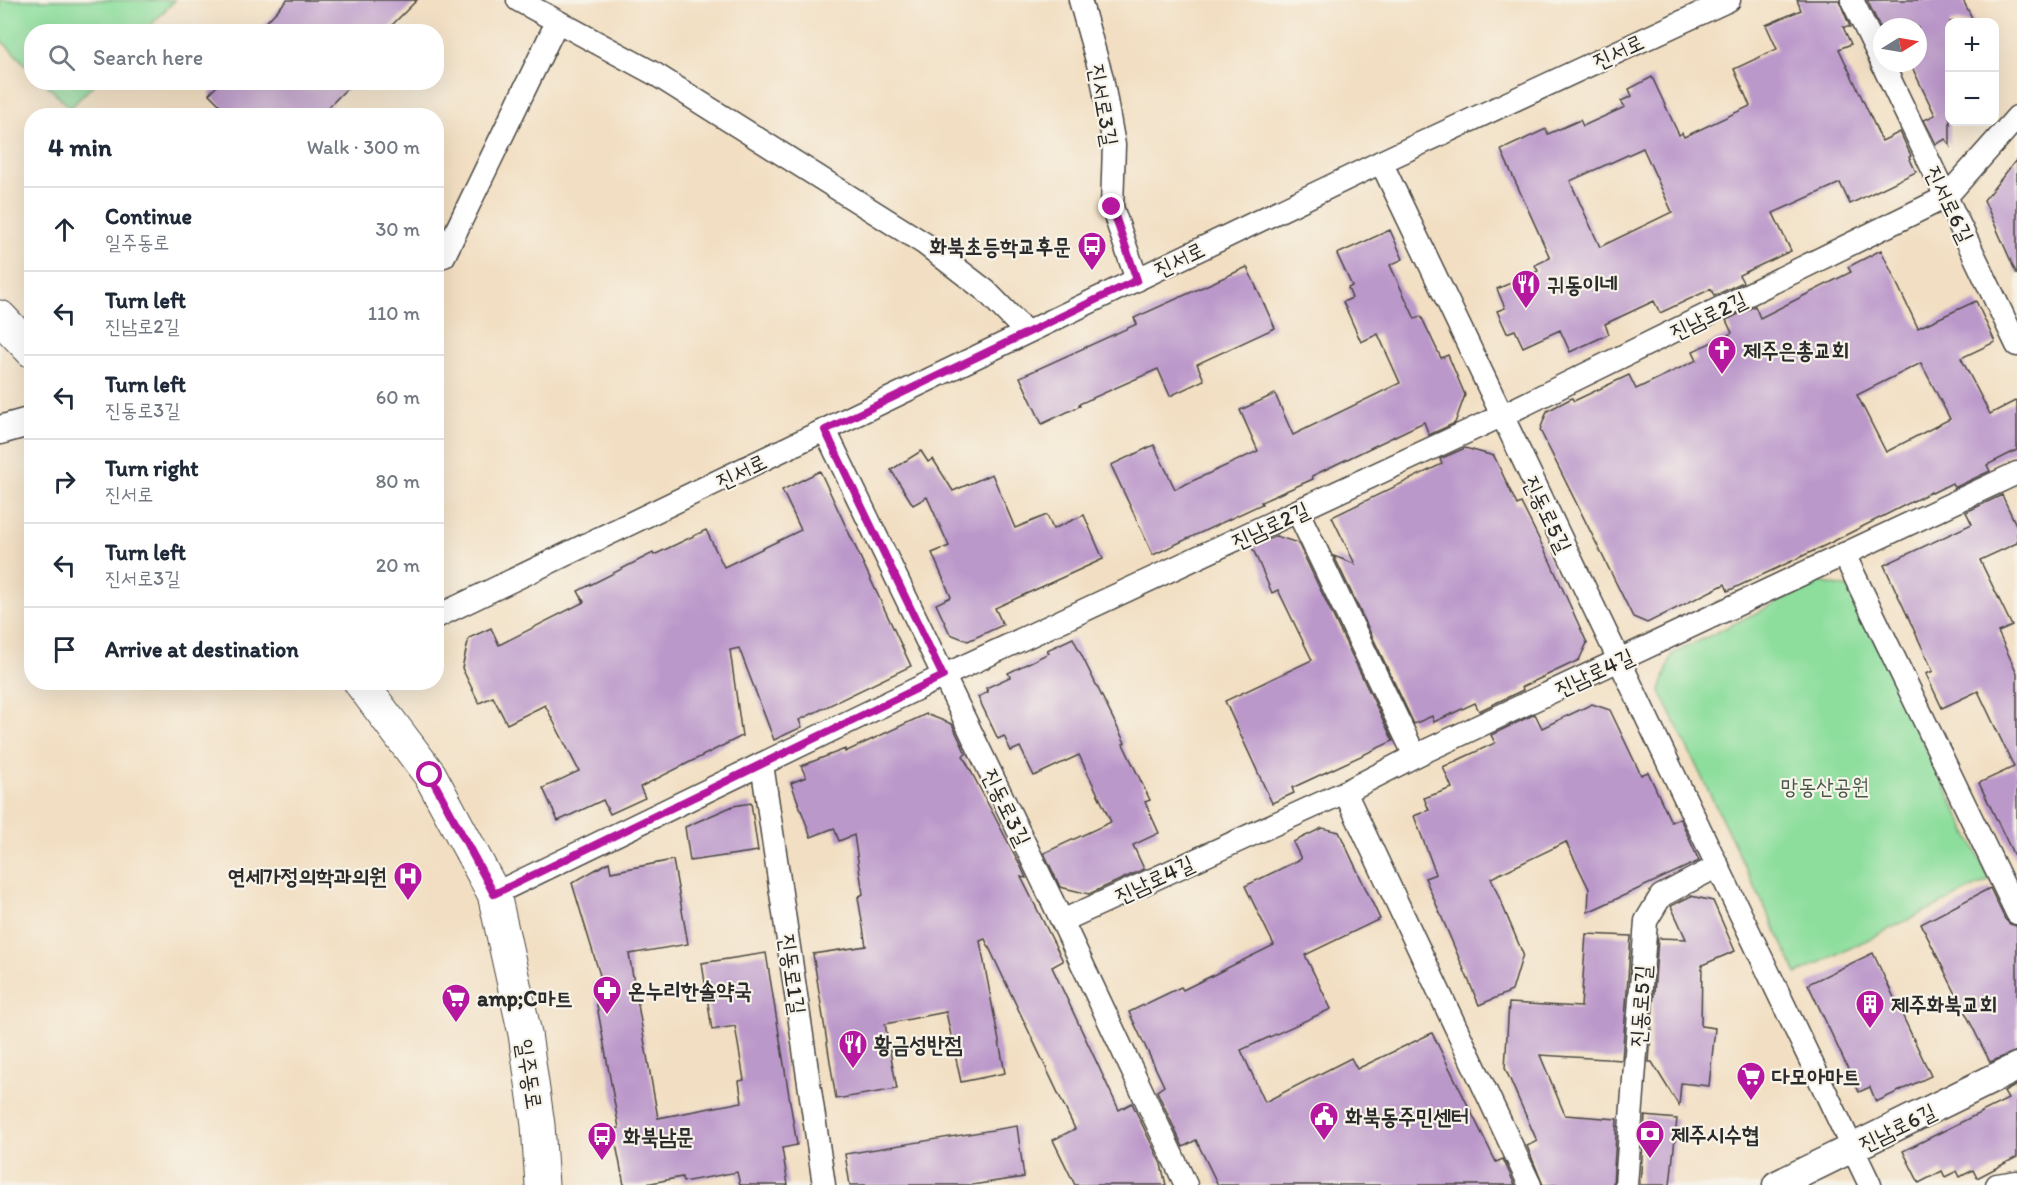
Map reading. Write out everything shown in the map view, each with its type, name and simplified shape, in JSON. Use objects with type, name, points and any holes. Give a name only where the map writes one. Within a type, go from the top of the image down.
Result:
[{"type":"main road","points":[[0,317],[24,342]]},
{"type":"main road","name":"일주동로","points":[[366,690],[430,775],[494,894],[525,1034],[538,1125],[542,1185]]},
{"type":"street","points":[[518,0],[656,74],[925,244],[986,291],[1026,332]]},
{"type":"street","name":"진서로3길","points":[[1080,0],[1102,78],[1114,145],[1112,207],[1137,280]]},
{"type":"street","name":"진서로","points":[[444,613],[1381,162],[1729,0]]},
{"type":"street","name":"진서로6길","points":[[1852,0],[1873,44]]},
{"type":"street","points":[[444,256],[556,22]]},
{"type":"street","name":"진서로6길","points":[[1886,72],[2017,345]]},
{"type":"street","name":"진남로2길","points":[[494,894],[943,676],[1501,416],[1947,197],[2017,117]]},
{"type":"street","name":"진동로5길","points":[[1381,162],[1870,1185]]},
{"type":"street","points":[[0,430],[24,424]]},
{"type":"street","name":"진동로3길","points":[[825,430],[1062,921],[1186,1185]]},
{"type":"street","name":"진남로4길","points":[[1062,921],[1345,792],[1415,756],[2017,473]]},
{"type":"street","points":[[1298,512],[1415,756]]},
{"type":"street","points":[[1844,554],[2017,913]]},
{"type":"street","name":"진동로1길","points":[[762,764],[824,1185]]},
{"type":"street","points":[[1345,792],[1530,1185]]},
{"type":"street","name":"진동로5길","points":[[1626,1185],[1646,921],[1660,896],[1718,866]]},
{"type":"street","name":"진남로6길","points":[[1777,1185],[2017,1067]]},
{"type":"street","points":[[1997,1185],[2017,1182]]},
{"type":"green space","points":[[0,0],[175,0],[152,24],[24,24],[24,63],[0,39]]},
{"type":"green space","points":[[52,90],[88,90],[70,108]]},
{"type":"green space","name":"망동산공원","points":[[1819,582],[1849,588],[1990,880],[1797,974],[1660,691],[1672,654]]},
{"type":"building","points":[[287,0],[417,0],[393,24],[264,24]]},
{"type":"building","points":[[1797,0],[1839,0],[1850,27],[1843,27],[1851,44],[1839,49],[1882,141],[1900,132],[1916,172],[1850,204],[1840,183],[1773,213],[1791,251],[1739,275],[1743,282],[1714,296],[1711,289],[1660,313],[1654,301],[1605,324],[1609,334],[1570,352],[1560,330],[1523,347],[1515,330],[1507,333],[1497,311],[1505,308],[1497,289],[1538,271],[1535,265],[1550,258],[1501,150],[1546,129],[1548,134],[1580,120],[1583,126],[1625,107],[1621,101],[1632,96],[1629,89],[1652,77],[1679,135],[1682,133],[1684,137],[1750,106],[1734,69],[1777,49],[1766,25],[1801,10]],"holes":[[[1643,148],[1672,212],[1600,247],[1570,181]]]},
{"type":"building","points":[[1867,0],[1963,0],[1972,18],[1945,18],[1945,126],[1950,126],[1950,146],[1946,139],[1936,144],[1924,120],[1935,115],[1914,72],[1927,72],[1927,18],[1876,18]]},
{"type":"building","points":[[213,90],[345,90],[328,108],[223,108],[209,94]]},
{"type":"building","points":[[2017,159],[2017,275],[1984,200]]},
{"type":"building","points":[[1390,230],[1403,259],[1390,265],[1415,319],[1421,316],[1441,358],[1448,355],[1465,395],[1455,423],[1429,435],[1424,422],[1312,476],[1313,479],[1153,555],[1111,465],[1154,445],[1175,489],[1258,451],[1240,410],[1275,394],[1293,435],[1400,383],[1378,334],[1361,342],[1343,302],[1352,298],[1348,288],[1352,286],[1337,254]]},
{"type":"building","points":[[1881,250],[1918,328],[1976,301],[1995,342],[1961,358],[1990,414],[2017,400],[2017,450],[1987,465],[1990,471],[1954,488],[1952,483],[1931,492],[1728,591],[1725,584],[1647,623],[1633,617],[1540,430],[1547,411],[1572,398],[1574,401],[1629,375],[1636,389],[1697,360],[1693,351],[1732,333],[1726,320],[1755,306],[1760,318],[1851,272],[1848,267]],"holes":[[[1921,363],[1950,419],[1886,452],[1857,395]]]},
{"type":"building","points":[[1247,267],[1275,328],[1197,364],[1204,380],[1170,396],[1158,369],[1079,404],[1080,406],[1042,424],[1020,377],[1137,324],[1134,318]]},
{"type":"building","points":[[1465,448],[1494,456],[1517,505],[1521,503],[1550,561],[1587,643],[1579,660],[1522,687],[1523,690],[1479,711],[1475,703],[1434,722],[1432,716],[1414,724],[1334,556],[1355,564],[1332,517],[1442,464],[1440,459]]},
{"type":"building","points":[[921,451],[928,462],[933,459],[953,491],[992,474],[1015,528],[1047,515],[1053,529],[1084,515],[1103,559],[995,608],[1003,625],[968,641],[950,634],[936,604],[951,597],[932,553],[949,546],[927,497],[913,505],[891,470]]},
{"type":"building","points":[[820,471],[911,666],[799,720],[802,727],[774,740],[739,648],[730,650],[742,736],[640,787],[645,798],[610,814],[603,800],[558,821],[543,788],[579,771],[545,705],[507,724],[493,697],[479,703],[462,668],[469,638],[491,628],[499,645],[584,602],[578,591],[653,553],[654,555],[706,530],[724,567],[801,530],[782,490]]},
{"type":"building","points":[[2002,495],[2017,527],[2017,543],[1980,560],[2012,626],[1998,632],[2017,673],[2017,862],[1979,783],[2014,767],[1978,691],[1942,708],[1926,674],[1933,671],[1884,565],[1972,524],[1966,512]]},
{"type":"building","points":[[1276,536],[1298,543],[1393,741],[1292,788],[1294,793],[1272,803],[1225,701],[1312,660],[1278,590],[1272,593],[1252,547]]},
{"type":"building","points":[[1073,638],[1125,743],[1123,744],[1150,800],[1145,802],[1159,833],[1133,845],[1144,869],[1089,894],[1060,887],[1044,853],[1111,822],[1079,755],[1034,776],[1020,747],[1011,751],[1004,736],[998,739],[978,697],[988,692],[986,688],[1010,677],[1008,673],[1049,653],[1047,650]]},
{"type":"building","points":[[1592,704],[1610,710],[1641,775],[1648,772],[1671,822],[1680,818],[1699,861],[1588,912],[1589,889],[1566,842],[1491,878],[1523,954],[1512,991],[1479,1005],[1425,878],[1436,874],[1414,816],[1429,810],[1424,798],[1452,788],[1443,767],[1495,743],[1491,735],[1535,714],[1542,728]]},
{"type":"building","points":[[926,714],[952,724],[966,754],[963,756],[1020,865],[1026,878],[1021,877],[1063,961],[1052,967],[1119,1110],[1132,1103],[1161,1164],[1166,1185],[1075,1185],[1053,1140],[1075,1129],[985,939],[980,941],[1005,1073],[961,1082],[946,1012],[885,1024],[897,1089],[836,1099],[813,954],[866,946],[858,897],[863,894],[854,835],[839,841],[834,828],[811,837],[791,783],[806,777],[801,766],[845,749],[845,752]]},
{"type":"building","points":[[751,803],[758,851],[690,861],[685,827],[733,806]]},
{"type":"building","points":[[1322,828],[1339,832],[1380,919],[1305,955],[1331,1009],[1241,1050],[1265,1102],[1351,1058],[1357,1069],[1432,1033],[1496,1162],[1503,1159],[1515,1185],[1218,1185],[1196,1140],[1183,1147],[1157,1091],[1164,1086],[1129,1012],[1181,987],[1183,990],[1274,945],[1245,886],[1301,859],[1293,842]]},
{"type":"building","points":[[673,860],[688,944],[629,954],[658,1118],[742,1102],[739,1081],[744,1080],[735,1026],[712,1030],[702,963],[766,953],[797,1145],[782,1148],[788,1185],[740,1185],[737,1172],[683,1182],[682,1177],[641,1185],[624,1185],[613,1129],[619,1128],[593,983],[602,982],[572,883],[609,862],[611,872]]},
{"type":"building","points":[[1990,888],[2005,919],[2017,926],[2017,1051],[1990,1062],[1921,924]]},
{"type":"building","points":[[1691,896],[1713,901],[1735,951],[1702,965],[1701,1026],[1715,1028],[1709,1086],[1681,1083],[1679,1106],[1652,1062],[1649,1062],[1658,938],[1686,939],[1671,906]]},
{"type":"building","points":[[1586,934],[1631,936],[1622,1060],[1540,1055],[1565,1115],[1617,1119],[1613,1185],[1543,1185],[1527,1146],[1537,1141],[1505,1068],[1509,1003],[1581,1007]]},
{"type":"building","name":"제주화북교회","points":[[1873,953],[1931,1076],[1876,1102],[1870,1087],[1859,1092],[1808,984]]},
{"type":"building","points":[[2017,1085],[2017,1157],[1977,1178],[1973,1170],[1960,1177],[1957,1171],[1945,1177],[1942,1171],[1919,1183],[1903,1151],[2008,1099],[2004,1092]]},
{"type":"building","points":[[1645,1116],[1677,1119],[1670,1185],[1640,1185]]},
{"type":"building","points":[[1017,1126],[1024,1177],[972,1185],[850,1185],[845,1154]]},
{"type":"place","name":"화북초등학교후문","points":[[1092,272]]},
{"type":"place","name":"귀동이네","points":[[1526,310]]},
{"type":"place","name":"제주은총교회","points":[[1722,376]]},
{"type":"place","name":"연세가정의학과의원","points":[[408,902]]},
{"type":"place","name":"온누리한솔약국","points":[[607,1016]]},
{"type":"place","name":"amp;C마트","points":[[456,1024]]},
{"type":"place","name":"제주화북교회","points":[[1870,1030]]},
{"type":"place","name":"황금성반점","points":[[853,1070]]},
{"type":"place","name":"다모아마트","points":[[1751,1102]]},
{"type":"place","name":"화북동주민센터","points":[[1324,1142]]},
{"type":"place","name":"제주시수협","points":[[1650,1160]]},
{"type":"place","name":"화북남문","points":[[602,1162]]},
{"type":"route","points":[[430,775],[494,894],[943,676],[825,430],[1137,280],[1112,207]]}]
